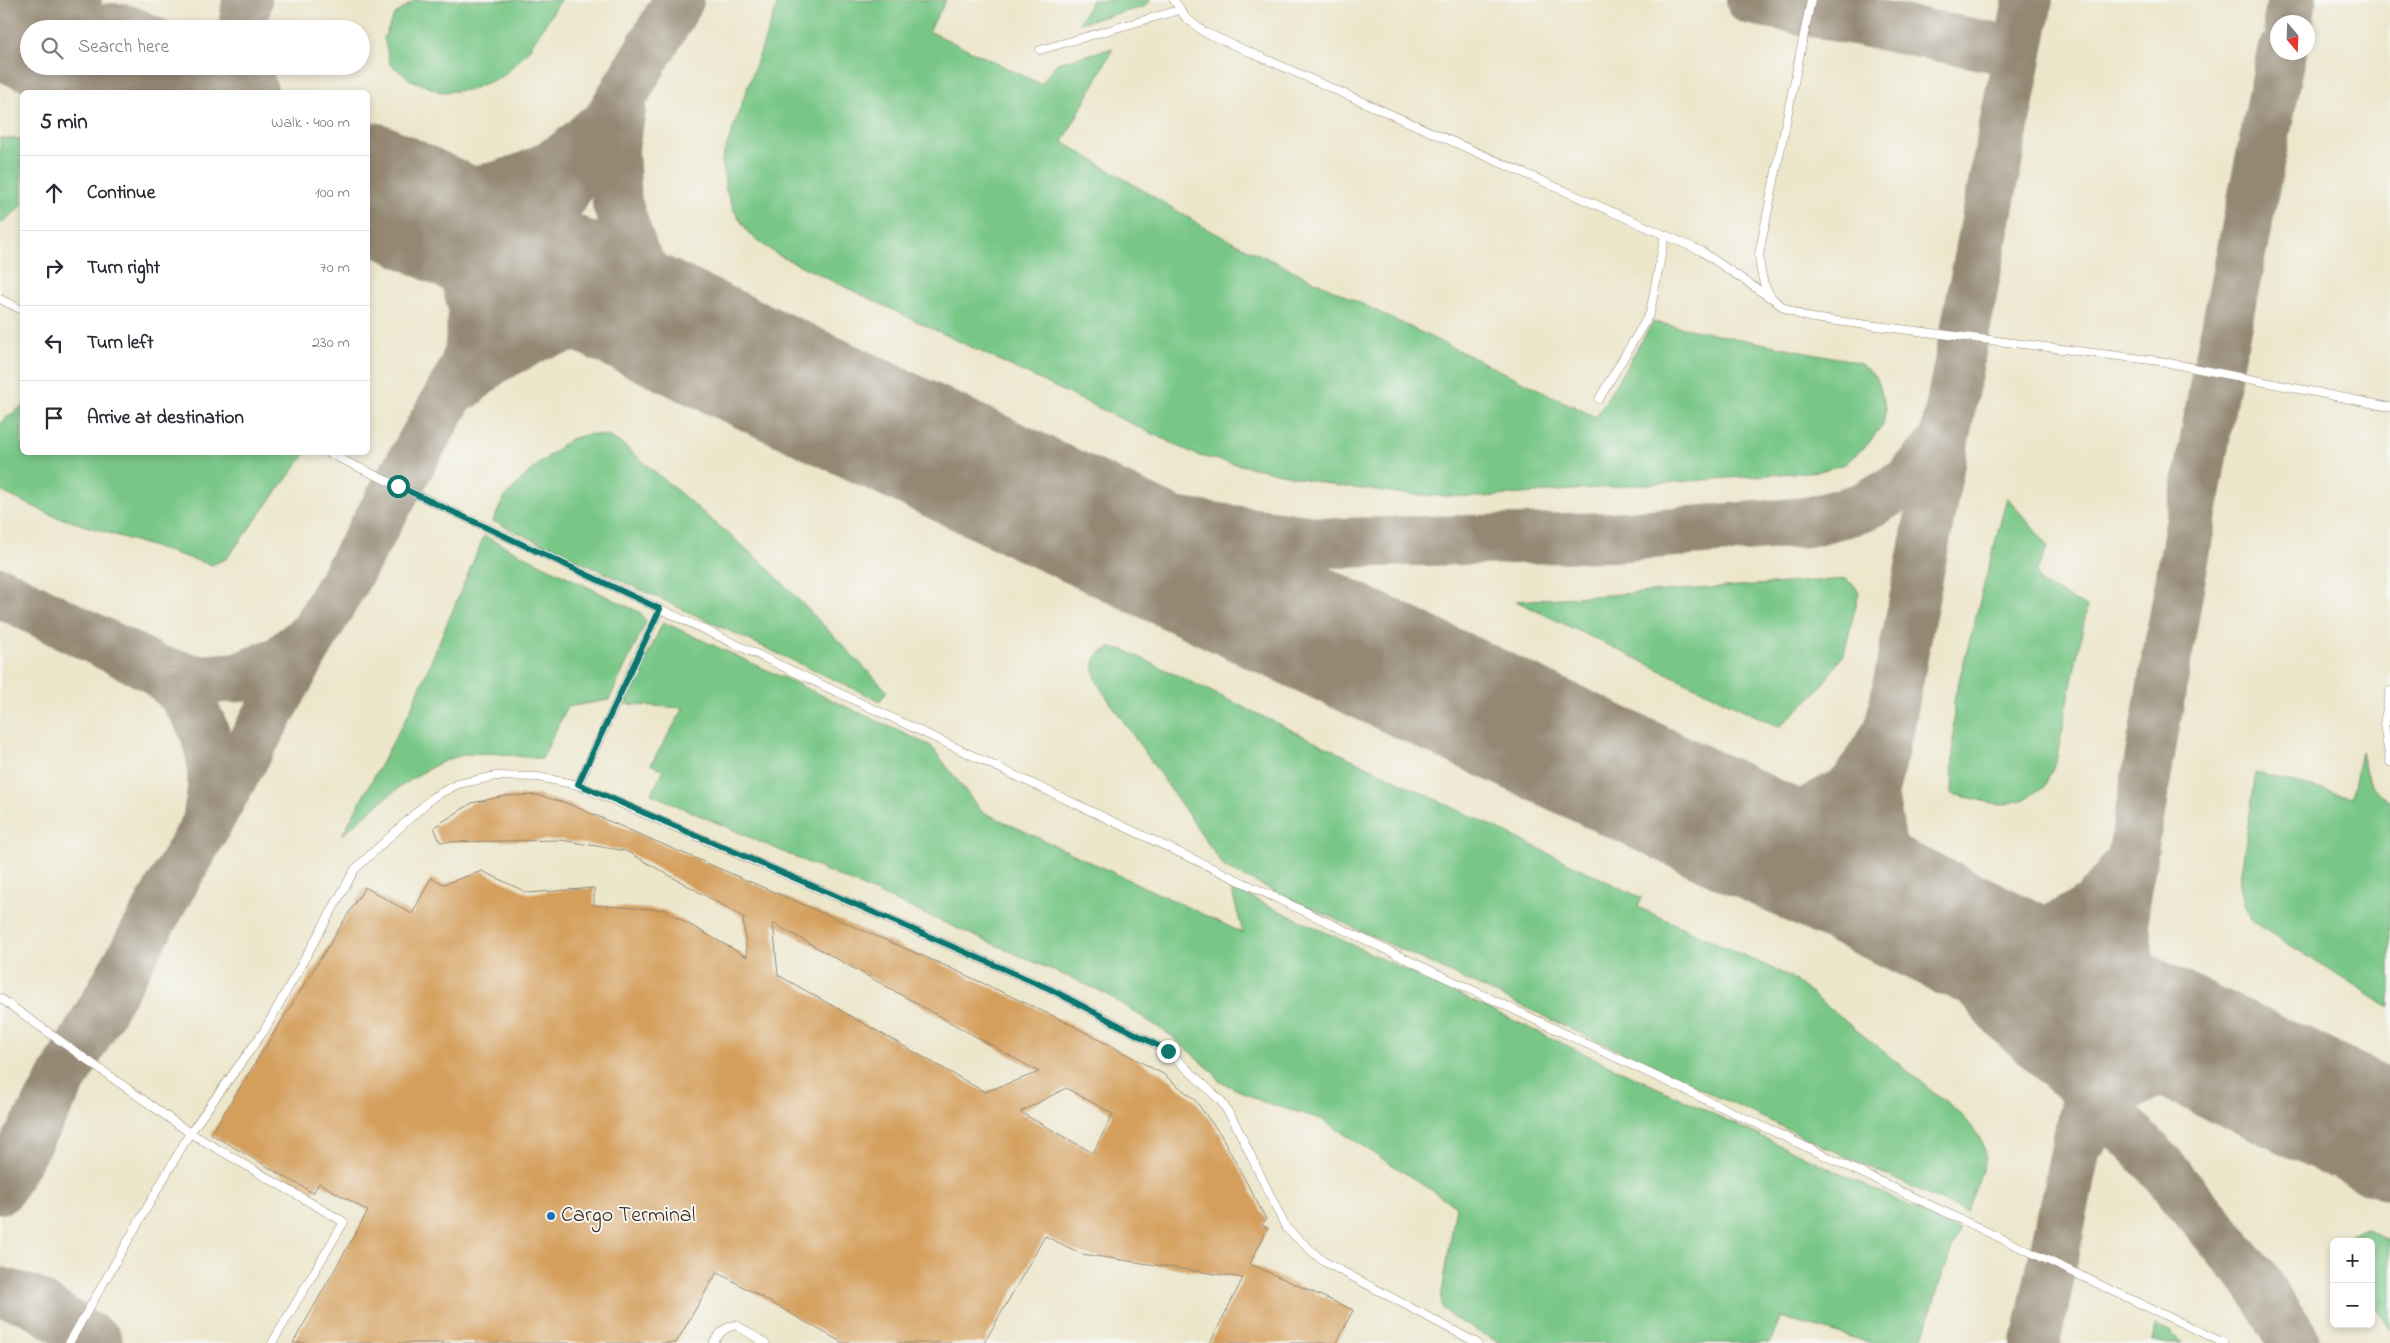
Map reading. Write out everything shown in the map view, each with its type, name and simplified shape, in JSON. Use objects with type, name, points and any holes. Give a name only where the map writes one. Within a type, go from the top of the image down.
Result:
[{"type":"lane","points":[[1174,0],[1179,10],[1204,32],[1701,250],[1789,312],[1812,318],[2160,361],[2390,407]]},
{"type":"lane","points":[[1771,298],[1760,277],[1759,254],[1811,0]]},
{"type":"lane","points":[[1040,50],[1179,10]]},
{"type":"lane","points":[[1599,399],[1650,313],[1666,235]]},
{"type":"lane","points":[[0,299],[20,309]]},
{"type":"lane","points":[[332,455],[2224,1343]]},
{"type":"lane","points":[[578,784],[660,609]]},
{"type":"lane","points":[[2390,691],[2384,724],[2390,762]]},
{"type":"lane","points":[[69,1343],[190,1133],[264,1031],[355,870],[433,797],[458,784],[496,776],[538,777],[578,784],[1050,989],[1168,1051],[1221,1101],[1235,1123],[1286,1228],[1306,1248],[1323,1261],[1477,1343]]},
{"type":"lane","points":[[0,998],[190,1133],[344,1222],[272,1343]]},
{"type":"lane","points":[[713,1343],[720,1332],[736,1325],[755,1340],[764,1343]]},
{"type":"green space","points":[[415,0],[561,0],[528,51],[502,77],[469,90],[441,92],[411,80],[390,64],[384,38],[394,15]]},
{"type":"green space","points":[[779,0],[946,0],[929,31],[1041,84],[1057,63],[1113,48],[1063,142],[1209,230],[1596,417],[1653,322],[1858,362],[1877,378],[1886,408],[1883,424],[1868,444],[1845,464],[1820,471],[1482,497],[1416,495],[1337,486],[1199,456],[776,254],[750,235],[735,212],[726,190],[722,159]]},
{"type":"green space","points":[[1092,0],[1151,0],[1144,7],[1079,23]]},
{"type":"green space","points":[[0,138],[20,139],[20,208],[0,224]]},
{"type":"green space","points":[[20,408],[20,455],[304,455],[227,558],[212,565],[54,516],[0,491],[0,423]]},
{"type":"green space","points":[[590,434],[608,436],[622,444],[765,565],[887,691],[880,701],[493,521],[504,498],[529,472],[570,439]]},
{"type":"green space","points":[[2007,497],[2048,546],[2036,573],[2041,584],[2087,607],[2056,761],[2045,786],[2025,799],[2001,805],[1952,794],[1954,700]]},
{"type":"green space","points":[[484,536],[641,613],[646,622],[609,700],[567,707],[542,759],[488,753],[470,754],[453,758],[436,765],[402,786],[342,835],[410,711]]},
{"type":"green space","points":[[1845,579],[1855,586],[1859,593],[1844,654],[1816,693],[1779,727],[1516,601]]},
{"type":"green space","points":[[663,622],[931,746],[981,811],[1243,933],[1231,888],[1959,1229],[1924,1335],[1919,1343],[1871,1343],[1781,1317],[1770,1343],[1500,1343],[1455,1319],[1443,1309],[1441,1299],[1456,1206],[1321,1119],[1263,1102],[1219,1081],[1213,1072],[1172,1036],[1105,993],[651,794],[663,771],[651,764],[684,708],[625,704]]},
{"type":"green space","points":[[1110,648],[1122,649],[1642,898],[1638,907],[1789,976],[1959,1112],[1980,1138],[1985,1154],[1984,1162],[1966,1212],[1225,868],[1099,686],[1094,663],[1099,654]]},
{"type":"green space","points":[[2361,752],[2370,781],[2377,791],[2390,801],[2390,1007],[2254,923],[2244,905],[2239,885],[2256,773],[2352,797]]},
{"type":"green space","points":[[2365,1228],[2390,1240],[2390,1330],[2375,1309],[2375,1238],[2349,1238],[2351,1234]]},
{"type":"green space","points":[[2156,1325],[2170,1331],[2182,1343],[2153,1343]]},
{"type":"building","points":[[537,795],[569,804],[946,966],[1066,1022],[1163,1074],[1194,1099],[1221,1135],[1266,1219],[1262,1225],[1268,1228],[1250,1264],[1353,1310],[1337,1343],[1210,1343],[1243,1278],[1082,1254],[1045,1236],[984,1343],[843,1343],[717,1272],[676,1343],[293,1343],[368,1211],[319,1183],[313,1193],[211,1134],[365,887],[412,914],[431,878],[444,884],[482,871],[528,893],[594,888],[594,905],[664,910],[747,957],[743,918],[747,919],[626,851],[561,840],[440,842],[434,827],[472,803],[505,796]],"holes":[[[773,923],[1039,1072],[985,1092],[778,975]],[[1066,1088],[1113,1114],[1093,1153],[1020,1112]]]},
{"type":"taxiway","points":[[22,20],[77,0]]},
{"type":"taxiway","points":[[244,20],[247,0]]},
{"type":"taxiway","points":[[0,1189],[526,259],[679,0]]},
{"type":"taxiway","points":[[1751,0],[2018,52]]},
{"type":"taxiway","points":[[1725,822],[1792,821],[1852,788],[1889,730],[2028,0]]},
{"type":"taxiway","points":[[2289,15],[2292,0]]},
{"type":"taxiway","points":[[0,28],[20,21]]},
{"type":"taxiway","points":[[2192,1042],[2153,1007],[2129,961],[2123,910],[2214,387],[2280,60]]},
{"type":"taxiway","points":[[248,75],[252,90]]},
{"type":"taxiway","points":[[621,110],[614,147],[617,203],[635,256],[665,303],[702,340]]},
{"type":"taxiway","points":[[396,198],[477,191],[502,185],[550,165],[573,150],[594,131]]},
{"type":"taxiway","points":[[396,198],[435,223],[461,262],[473,308],[469,354],[466,360]]},
{"type":"taxiway","points":[[463,385],[492,360],[542,334],[596,322],[653,325],[705,344]]},
{"type":"taxiway","points":[[1052,506],[1331,543],[1611,537],[1808,522],[1861,508],[1906,483],[1942,444]]},
{"type":"taxiway","points":[[0,592],[157,670],[198,680],[240,677],[280,661],[308,638]]},
{"type":"taxiway","points":[[157,670],[182,694],[192,707],[206,736],[212,766],[211,798],[208,814]]},
{"type":"taxiway","points":[[1885,745],[1873,794],[1884,857],[1919,914],[2005,1017],[2089,1093],[2159,1164],[2254,1279],[2296,1343]]},
{"type":"taxiway","points":[[1725,822],[1828,886],[1944,971]]},
{"type":"taxiway","points":[[1979,941],[2040,936],[2094,907],[2133,859]]},
{"type":"taxiway","points":[[2044,972],[2063,994],[2077,1015],[2086,1039],[2092,1068]]},
{"type":"taxiway","points":[[2036,1343],[2106,1001]]},
{"type":"taxiway","points":[[2085,1136],[2104,1107],[2131,1084],[2178,1066],[2230,1059]]},
{"type":"taxiway","points":[[0,1292],[30,1300],[98,1343]]},
{"type":"runway","points":[[0,12],[20,21]]},
{"type":"runway","points":[[134,75],[167,90]]},
{"type":"runway","points":[[370,186],[2390,1136]]},
{"type":"place","name":"Cargo Terminal","points":[[551,1216]]},
{"type":"route","points":[[398,486],[660,609],[578,784],[1050,989],[1168,1051]]}]
